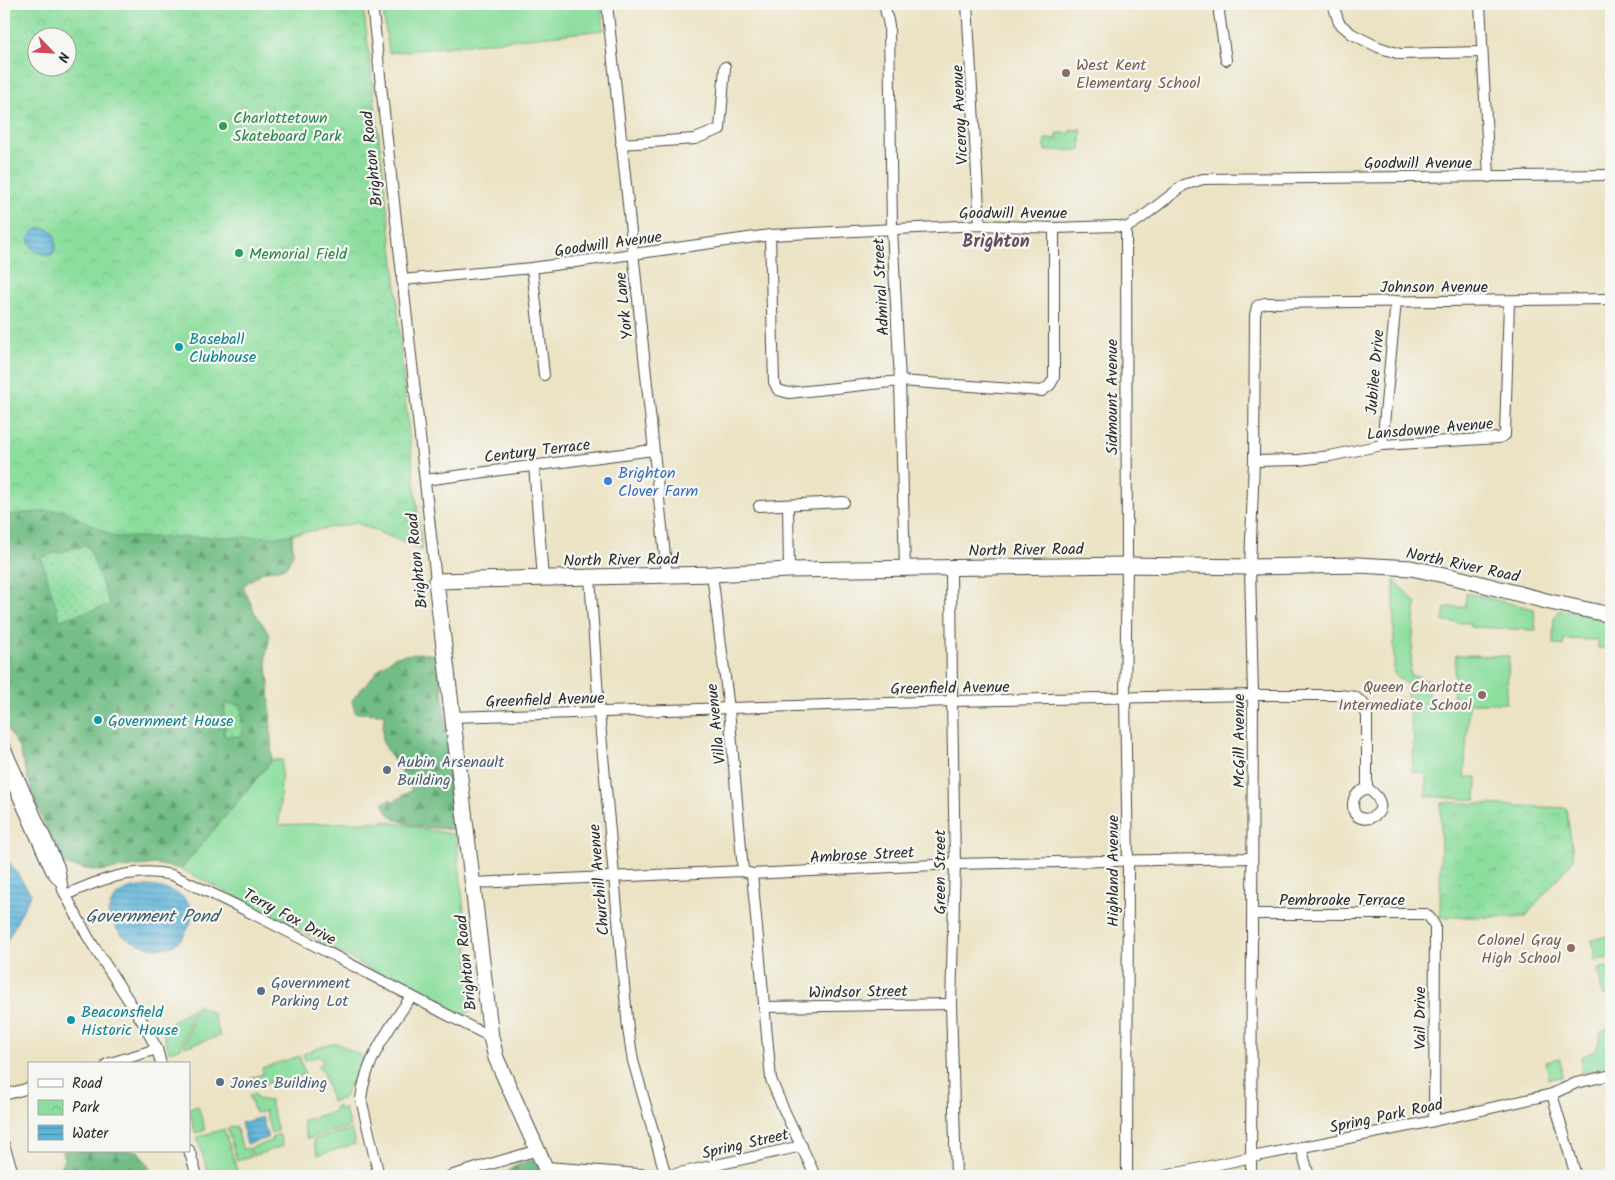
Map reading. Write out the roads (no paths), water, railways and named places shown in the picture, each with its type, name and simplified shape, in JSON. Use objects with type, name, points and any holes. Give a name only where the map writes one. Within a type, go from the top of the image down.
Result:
[{"type":"main road","name":"North River Road","points":[[436,581],[712,574],[789,570],[1127,565],[1250,567],[1358,565],[1411,568],[1611,615]]},
{"type":"main road","name":"Brighton Road","points":[[436,581],[451,717],[474,883],[490,1037],[496,1058],[547,1172]]},
{"type":"street","name":"Brighton Road","points":[[372,4],[436,581]]},
{"type":"street","name":"York Lane","points":[[607,4],[667,575]]},
{"type":"street","name":"Admiral Street","points":[[884,4],[889,26],[892,228],[900,381],[905,569]]},
{"type":"street","name":"Viceroy Avenue","points":[[966,4],[980,226]]},
{"type":"street","points":[[1220,4],[1219,13],[1226,60]]},
{"type":"street","points":[[1333,4],[1339,23],[1352,34],[1378,47],[1400,54],[1482,52]]},
{"type":"street","points":[[1480,4],[1489,177]]},
{"type":"street","points":[[621,144],[695,138],[720,129],[725,67]]},
{"type":"street","name":"Goodwill Avenue","points":[[402,280],[532,268],[770,236],[892,228],[980,226],[1054,228],[1116,226],[1126,228],[1184,185],[1204,179],[1611,175]]},
{"type":"street","points":[[770,236],[774,382],[778,390],[788,393],[900,381],[1042,391],[1050,385],[1054,378],[1054,228]]},
{"type":"street","name":"Sidmount Avenue","points":[[1126,228],[1127,565]]},
{"type":"street","points":[[532,268],[544,375]]},
{"type":"street","name":"Johnson Avenue","points":[[1257,306],[1265,303],[1611,299]]},
{"type":"street","name":"Jubilee Drive","points":[[1382,445],[1396,301]]},
{"type":"street","name":"Lansdowne Avenue","points":[[1254,461],[1299,460],[1382,445],[1499,438],[1505,435],[1509,301]]},
{"type":"street","name":"McGill Avenue","points":[[1251,1176],[1253,695],[1250,567],[1254,461],[1255,315],[1257,306]]},
{"type":"street","name":"Century Terrace","points":[[425,480],[653,450]]},
{"type":"street","points":[[534,465],[543,578]]},
{"type":"street","points":[[759,506],[844,502]]},
{"type":"street","points":[[788,505],[789,570]]},
{"type":"street","name":"Highland Avenue","points":[[1127,565],[1125,698],[1128,860],[1128,1176]]},
{"type":"street","name":"Green Street","points":[[951,568],[955,864],[951,1004],[956,1176]]},
{"type":"street","name":"Villa Avenue","points":[[712,574],[771,1079],[779,1101],[815,1176]]},
{"type":"street","name":"Churchill Avenue","points":[[590,577],[598,712],[626,1010],[633,1061],[666,1176]]},
{"type":"street","name":"Greenfield Avenue","points":[[451,717],[952,701],[1340,695],[1355,697],[1363,703],[1368,716],[1367,788]]},
{"type":"street","points":[[4,745],[59,867],[61,883],[66,895],[89,939],[142,1021],[160,1062]]},
{"type":"street","points":[[4,765],[51,871],[61,883]]},
{"type":"street","name":"Ambrose Street","points":[[474,883],[955,864],[1252,858]]},
{"type":"street","name":"Terry Fox Drive","points":[[66,895],[88,884],[138,872],[172,875],[231,902],[490,1037]]},
{"type":"street","name":"Pembrooke Terrace","points":[[1252,914],[1426,914],[1430,918]]},
{"type":"street","name":"Vail Drive","points":[[1430,918],[1435,926],[1434,1121]]},
{"type":"street","points":[[379,1176],[361,1099],[362,1091],[373,1056],[411,997]]},
{"type":"street","name":"Windsor Street","points":[[764,1007],[951,1004]]},
{"type":"street","points":[[114,1062],[156,1049]]},
{"type":"street","name":"Spring Park Road","points":[[1164,1176],[1434,1121],[1552,1094],[1576,1084],[1611,1075]]},
{"type":"street","points":[[4,1095],[28,1088]]},
{"type":"street","points":[[1552,1094],[1576,1176]]},
{"type":"street","points":[[4,1144],[14,1176]]},
{"type":"street","name":"Spring Street","points":[[547,1172],[666,1176],[802,1146]]},
{"type":"street","points":[[1302,1147],[1309,1176]]},
{"type":"street","points":[[450,1176],[538,1150]]},
{"type":"street","points":[[190,1152],[197,1176]]},
{"type":"water","points":[[42,228],[50,230],[55,235],[56,247],[52,255],[46,256],[39,253],[32,247],[29,241],[28,238],[35,230]]},
{"type":"water","points":[[4,854],[31,894],[4,947]]},
{"type":"water","name":"Government Pond","points":[[149,886],[175,892],[188,902],[191,909],[192,917],[189,927],[181,939],[174,945],[153,948],[131,941],[118,931],[108,913],[110,905],[118,895],[129,889]]},
{"type":"water","points":[[262,1117],[268,1138],[247,1144],[241,1123]]},
{"type":"place","name":"West Kent Elementary School","points":[[1066,73]]},
{"type":"place","name":"Charlottetown Skateboard Park","points":[[223,126]]},
{"type":"place","name":"Memorial Field","points":[[239,253]]},
{"type":"place","name":"Baseball Clubhouse","points":[[179,347]]},
{"type":"place","name":"Brighton Clover Farm","points":[[608,481]]},
{"type":"place","name":"Queen Charlotte Intermediate School","points":[[1482,695]]},
{"type":"place","name":"Government House","points":[[98,720]]},
{"type":"place","name":"Aubin Arsenault Building","points":[[387,770]]},
{"type":"place","name":"Colonel Gray High School","points":[[1571,948]]},
{"type":"place","name":"Government Parking Lot","points":[[261,991]]},
{"type":"place","name":"Beaconsfield Historic House","points":[[71,1020]]},
{"type":"place","name":"Jones Building","points":[[220,1082]]},
{"type":"district","name":"Brighton","points":[[996,241]]}]
